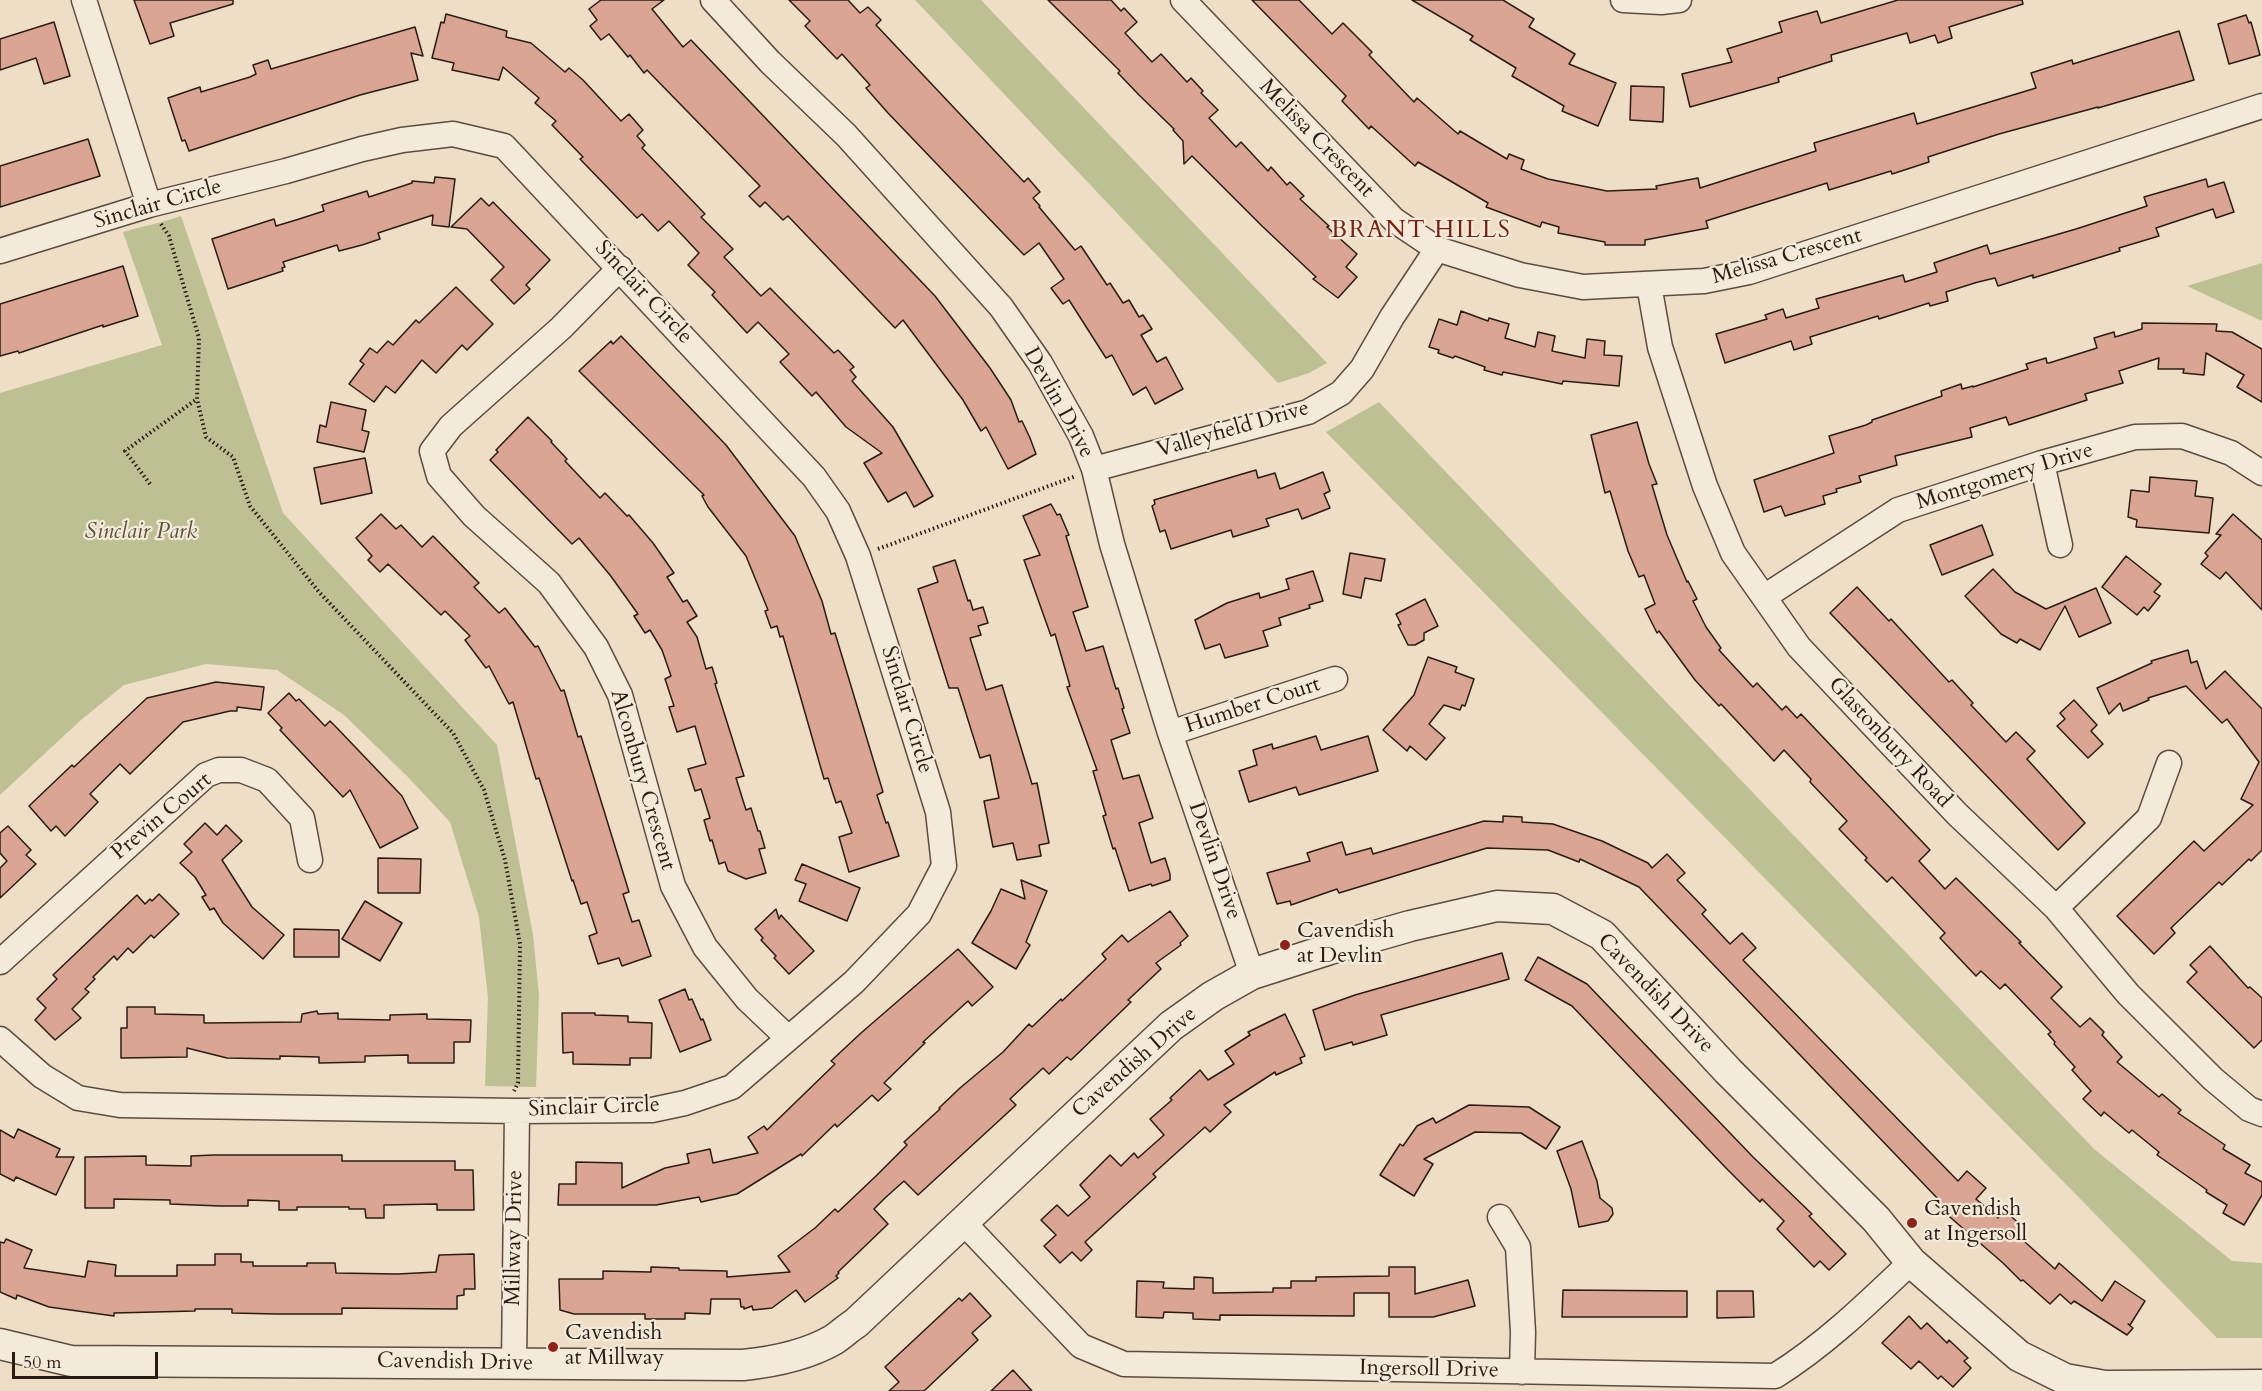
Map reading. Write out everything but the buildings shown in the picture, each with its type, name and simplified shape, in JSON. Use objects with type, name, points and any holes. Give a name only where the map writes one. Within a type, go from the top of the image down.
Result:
[{"type":"street","points":[[84,0],[149,205]]},
{"type":"street","name":"Devlin Drive","points":[[713,0],[770,62],[846,135],[1001,307],[1040,363],[1064,405],[1081,436],[1094,470],[1112,544],[1170,733],[1252,974]]},
{"type":"street","name":"Melissa Crescent","points":[[1183,0],[1394,220],[1437,249],[1520,275],[1582,287],[1704,281],[1749,272],[2262,106]]},
{"type":"street","points":[[1623,0],[1661,2],[1678,0]]},
{"type":"street","name":"Sinclair Circle","points":[[0,251],[149,205],[402,140],[453,134],[504,146],[814,477],[838,511],[858,556],[938,812],[944,866],[919,914],[854,982],[732,1087],[685,1103],[652,1110],[509,1111],[120,1105],[78,1098],[42,1076],[0,1039]]},
{"type":"street","name":"Valleyfield Drive","points":[[1094,470],[1308,412],[1341,393],[1362,369],[1392,317],[1437,249]]},
{"type":"street","name":"Alconbury Crescent","points":[[620,268],[561,328],[451,426],[432,451],[439,476],[474,516],[549,584],[596,647],[620,695],[673,886],[705,947],[747,999],[788,1038]]},
{"type":"street","name":"Glastonbury Road","points":[[1649,285],[1660,347],[1705,486],[1733,553],[1799,647],[1957,814],[2056,908],[2128,994],[2213,1079],[2249,1109],[2262,1114]]},
{"type":"street","name":"Montgomery Drive","points":[[1764,597],[1898,510],[2042,463],[2135,437],[2182,436],[2231,453],[2262,473]]},
{"type":"street","points":[[2042,463],[2060,545]]},
{"type":"street","name":"Humber Court","points":[[1170,733],[1335,679]]},
{"type":"street","points":[[2056,908],[2149,818],[2169,763]]},
{"type":"street","name":"Previn Court","points":[[0,962],[206,775],[219,770],[241,770],[267,780],[302,818],[310,860]]},
{"type":"street","name":"Cavendish Drive","points":[[0,1344],[71,1361],[743,1365],[790,1357],[832,1341],[856,1323],[1171,1026],[1213,996],[1252,974],[1410,926],[1497,906],[1553,909],[1602,934],[1728,1071],[1876,1219],[1911,1262],[2019,1356],[2065,1379],[2105,1386],[2262,1385]]},
{"type":"street","name":"Millway Drive","points":[[509,1111],[514,1365]]},
{"type":"street","points":[[1500,1217],[1518,1247],[1523,1332],[1522,1372]]},
{"type":"street","name":"Ingersoll Drive","points":[[963,1222],[1081,1346],[1124,1364],[1775,1376],[1794,1364],[1876,1295],[1911,1262]]},
{"type":"path","points":[[149,205],[169,236],[199,338],[197,399],[206,437],[233,457],[250,506],[319,592],[453,733],[484,790],[504,860],[520,944],[518,1083],[509,1111]]},
{"type":"path","points":[[150,484],[125,451],[197,399]]},
{"type":"path","points":[[858,556],[1094,470]]},
{"type":"green space","points":[[915,0],[981,0],[1327,363],[1309,373],[1278,383]]},
{"type":"green space","name":"Sinclair Park","points":[[181,216],[283,513],[497,745],[533,935],[539,996],[536,1087],[485,1086],[488,998],[479,917],[450,822],[407,776],[344,715],[277,670],[206,664],[124,685],[81,720],[0,795],[0,393],[162,345],[123,232]]},
{"type":"green space","points":[[2262,263],[2262,321],[2187,286]]},
{"type":"green space","points":[[1379,402],[2094,1149],[2232,1261],[2262,1263],[2262,1338],[2217,1338],[1326,432]]},
{"type":"place","name":"Cavendish at Devlin","points":[[1285,945]]},
{"type":"place","name":"Cavendish at Ingersoll","points":[[1912,1223]]},
{"type":"place","name":"Cavendish at Millway","points":[[553,1347]]},
{"type":"district","name":"BRANT HILLS","points":[[1421,231]]}]
